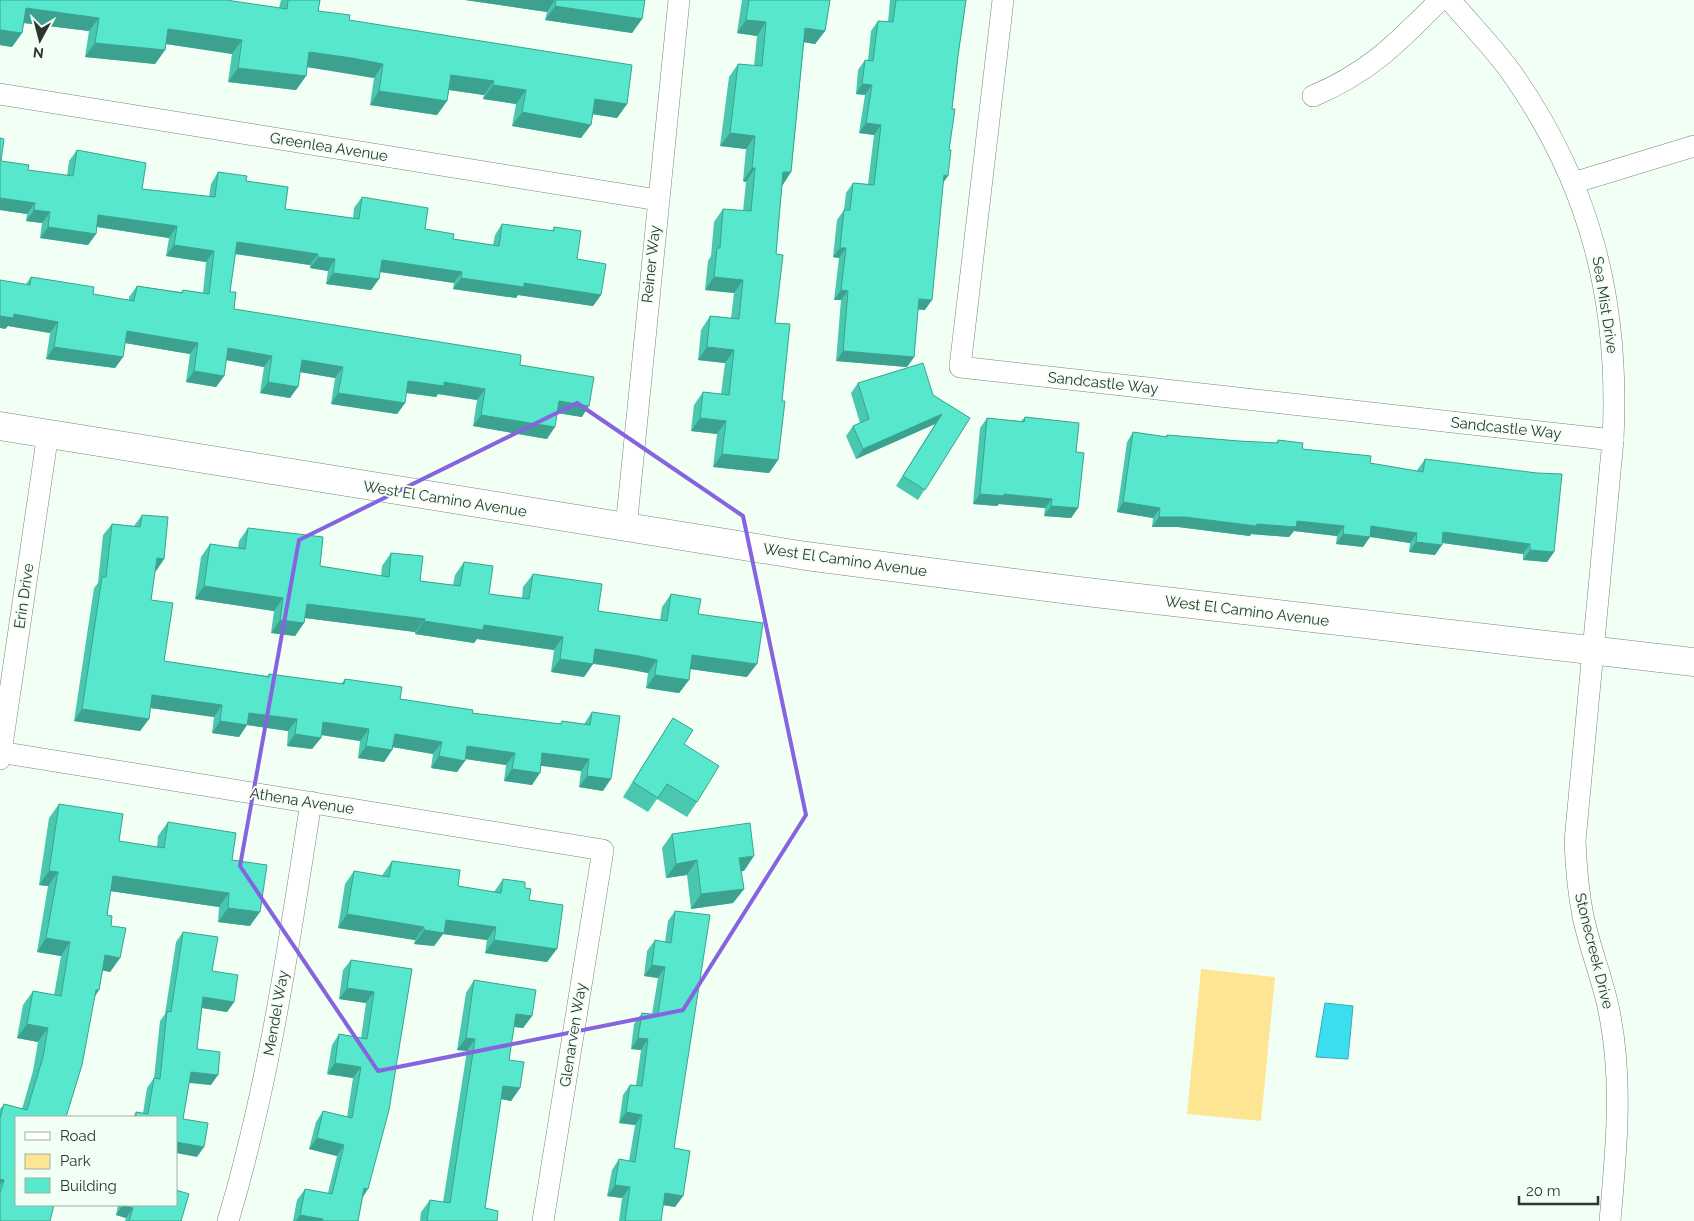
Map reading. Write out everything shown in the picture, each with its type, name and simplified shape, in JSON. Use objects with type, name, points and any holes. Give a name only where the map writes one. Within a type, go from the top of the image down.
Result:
[{"type":"main road","name":"West El Camino Avenue","points":[[0,426],[806,556],[1078,591],[1593,652],[1694,662]]},
{"type":"street","name":"Reiner Way","points":[[626,528],[679,0]]},
{"type":"street","name":"Sandcastle Way","points":[[1003,0],[960,367],[1613,440]]},
{"type":"street","points":[[1313,96],[1341,84],[1375,63],[1440,0]]},
{"type":"street","name":"Sea Mist Drive","points":[[1450,0],[1510,71],[1541,119],[1573,183],[1588,222],[1603,276],[1612,332],[1616,388],[1613,440],[1593,652]]},
{"type":"street","name":"Greenlea Avenue","points":[[0,94],[658,200]]},
{"type":"street","points":[[1573,183],[1694,146]]},
{"type":"street","name":"Erin Drive","points":[[0,755],[48,433]]},
{"type":"street","name":"Stonecreek Drive","points":[[1593,652],[1574,841],[1578,889],[1583,918],[1610,1016],[1617,1070],[1619,1111],[1610,1221]]},
{"type":"street","name":"Athena Avenue","points":[[0,755],[311,802],[603,850]]},
{"type":"street","name":"Mendel Way","points":[[228,1221],[264,1077],[284,975],[311,802]]},
{"type":"street","name":"Glenarven Way","points":[[543,1221],[603,850]]},
{"type":"highlighted area","points":[[577,403],[743,516],[806,815],[683,1010],[378,1071],[240,866],[299,540]]},
{"type":"green space","points":[[1201,969],[1275,977],[1261,1121],[1187,1114]]},
{"type":"water","points":[[1325,1003],[1353,1006],[1348,1059],[1316,1057]]},
{"type":"building","points":[[0,0],[226,0],[287,9],[288,0],[320,0],[318,11],[350,15],[349,20],[632,65],[627,104],[595,99],[591,125],[522,112],[526,90],[493,85],[494,81],[451,75],[447,101],[379,91],[383,64],[352,58],[309,52],[306,76],[238,68],[242,40],[168,29],[165,50],[95,43],[99,18],[26,8],[22,33],[0,30]]},
{"type":"building","points":[[556,0],[645,0],[642,19],[555,6]]},
{"type":"building","points":[[749,0],[830,0],[825,31],[805,28],[791,172],[783,172],[776,254],[783,255],[775,323],[790,324],[782,401],[785,401],[778,460],[722,454],[726,421],[700,418],[703,392],[729,395],[734,350],[707,347],[710,316],[739,319],[743,280],[714,277],[717,248],[720,248],[723,209],[751,211],[755,168],[752,168],[755,136],[730,133],[738,64],[762,66],[766,22],[746,20]]},
{"type":"building","points":[[896,0],[966,0],[952,109],[955,109],[949,150],[951,150],[948,176],[944,175],[932,300],[919,299],[914,357],[843,351],[848,291],[841,290],[846,248],[840,248],[844,210],[850,210],[853,183],[874,185],[881,125],[866,123],[872,85],[862,84],[865,60],[873,61],[878,21],[893,22]]},
{"type":"building","points":[[0,138],[4,139],[1,161],[29,165],[28,170],[73,176],[77,150],[146,163],[142,189],[215,197],[218,172],[247,176],[246,181],[288,187],[285,209],[359,219],[362,197],[428,208],[425,229],[454,234],[453,239],[499,246],[502,224],[554,231],[554,227],[581,231],[577,259],[606,264],[601,295],[524,283],[524,287],[461,278],[462,272],[382,260],[379,279],[333,273],[335,259],[318,257],[318,254],[237,242],[230,292],[236,292],[234,309],[521,355],[520,365],[594,377],[589,406],[559,401],[555,427],[481,415],[485,389],[444,382],[444,386],[408,381],[405,403],[338,393],[343,367],[302,360],[298,387],[268,382],[272,356],[228,348],[224,376],[194,371],[198,343],[127,331],[123,357],[54,347],[58,322],[14,314],[13,318],[0,316],[0,280],[30,285],[31,277],[94,287],[93,294],[134,301],[137,286],[182,293],[183,290],[209,294],[214,251],[174,245],[177,226],[98,215],[96,234],[48,227],[50,212],[34,210],[35,203],[0,198]]},
{"type":"building","points":[[923,363],[933,395],[970,418],[925,490],[903,476],[942,414],[863,449],[853,426],[869,419],[858,383]]},
{"type":"building","points":[[1025,417],[1079,423],[1076,452],[1084,453],[1078,508],[1051,506],[1052,499],[1004,494],[1004,496],[980,494],[987,418],[1024,422]]},
{"type":"building","points":[[1133,432],[1167,437],[1167,435],[1239,441],[1278,443],[1278,440],[1303,443],[1302,449],[1371,456],[1370,463],[1423,472],[1425,459],[1537,473],[1562,474],[1554,552],[1530,550],[1530,544],[1443,532],[1442,545],[1416,542],[1417,533],[1371,526],[1370,537],[1343,534],[1344,526],[1297,521],[1296,527],[1257,524],[1256,526],[1185,517],[1159,517],[1160,508],[1123,502]]},
{"type":"building","points":[[142,515],[168,517],[164,559],[157,558],[151,600],[173,603],[164,661],[269,677],[269,674],[344,684],[345,679],[402,687],[400,699],[473,710],[472,713],[561,724],[562,721],[590,725],[592,712],[620,716],[611,779],[587,776],[589,759],[542,753],[540,773],[512,769],[515,753],[467,746],[465,761],[439,756],[442,742],[395,734],[392,750],[366,746],[369,729],[323,722],[321,738],[295,734],[297,719],[249,713],[247,725],[220,721],[222,705],[152,695],[149,719],[82,709],[102,577],[106,577],[112,524],[140,527]]},
{"type":"building","points":[[248,528],[323,537],[320,566],[389,577],[391,553],[423,556],[420,581],[460,586],[464,562],[493,566],[489,594],[529,599],[533,574],[602,584],[598,611],[667,621],[671,594],[701,599],[698,614],[763,623],[757,664],[692,655],[689,680],[655,675],[657,660],[639,656],[595,649],[593,664],[560,659],[563,637],[484,625],[483,630],[424,621],[425,619],[307,604],[304,623],[280,620],[283,598],[204,586],[210,544],[245,549]]},
{"type":"building","points":[[673,718],[693,730],[684,744],[719,766],[697,802],[667,784],[658,798],[633,782]]},
{"type":"building","points":[[59,804],[123,814],[119,841],[164,848],[168,822],[236,833],[232,860],[267,865],[260,912],[228,908],[229,893],[113,876],[107,915],[112,916],[111,926],[126,928],[120,958],[105,955],[99,990],[96,990],[82,1065],[66,1116],[15,1116],[15,1206],[54,1206],[50,1221],[0,1221],[0,1193],[4,1180],[0,1179],[0,1118],[4,1104],[27,1110],[43,1057],[48,1028],[27,1024],[33,991],[61,996],[70,942],[46,938],[58,872],[49,871]]},
{"type":"building","points":[[750,823],[754,856],[739,858],[744,889],[701,894],[697,860],[676,864],[672,834]]},
{"type":"building","points":[[392,861],[460,870],[458,886],[501,893],[503,879],[525,882],[525,888],[531,889],[529,900],[563,905],[557,949],[494,940],[496,927],[446,920],[444,933],[424,930],[424,927],[347,914],[354,871],[389,877]]},
{"type":"building","points":[[675,911],[710,915],[674,1148],[690,1151],[683,1196],[665,1193],[661,1221],[625,1221],[630,1187],[615,1185],[619,1159],[635,1162],[642,1115],[626,1112],[630,1085],[642,1086],[648,1039],[638,1038],[642,1013],[658,1015],[665,967],[652,965],[655,940],[671,943]]},
{"type":"building","points":[[183,932],[218,937],[212,971],[238,975],[234,1002],[203,997],[197,1049],[220,1052],[218,1075],[191,1072],[183,1119],[208,1123],[204,1147],[178,1142],[178,1116],[136,1116],[136,1112],[148,1114],[154,1078],[160,1079],[167,1011],[171,1012]]},
{"type":"building","points":[[351,960],[412,969],[389,1110],[368,1189],[364,1188],[358,1221],[323,1221],[323,1219],[300,1215],[305,1189],[332,1194],[344,1145],[317,1138],[323,1111],[352,1118],[361,1067],[335,1063],[339,1034],[367,1039],[374,992],[347,988]]},
{"type":"building","points":[[474,980],[536,990],[532,1016],[516,1014],[509,1060],[524,1062],[520,1088],[503,1086],[485,1208],[498,1211],[497,1221],[427,1221],[430,1200],[450,1203],[475,1039],[466,1038]]},
{"type":"building","points":[[178,1191],[189,1194],[181,1221],[129,1221],[133,1208],[126,1206],[178,1206]]}]
